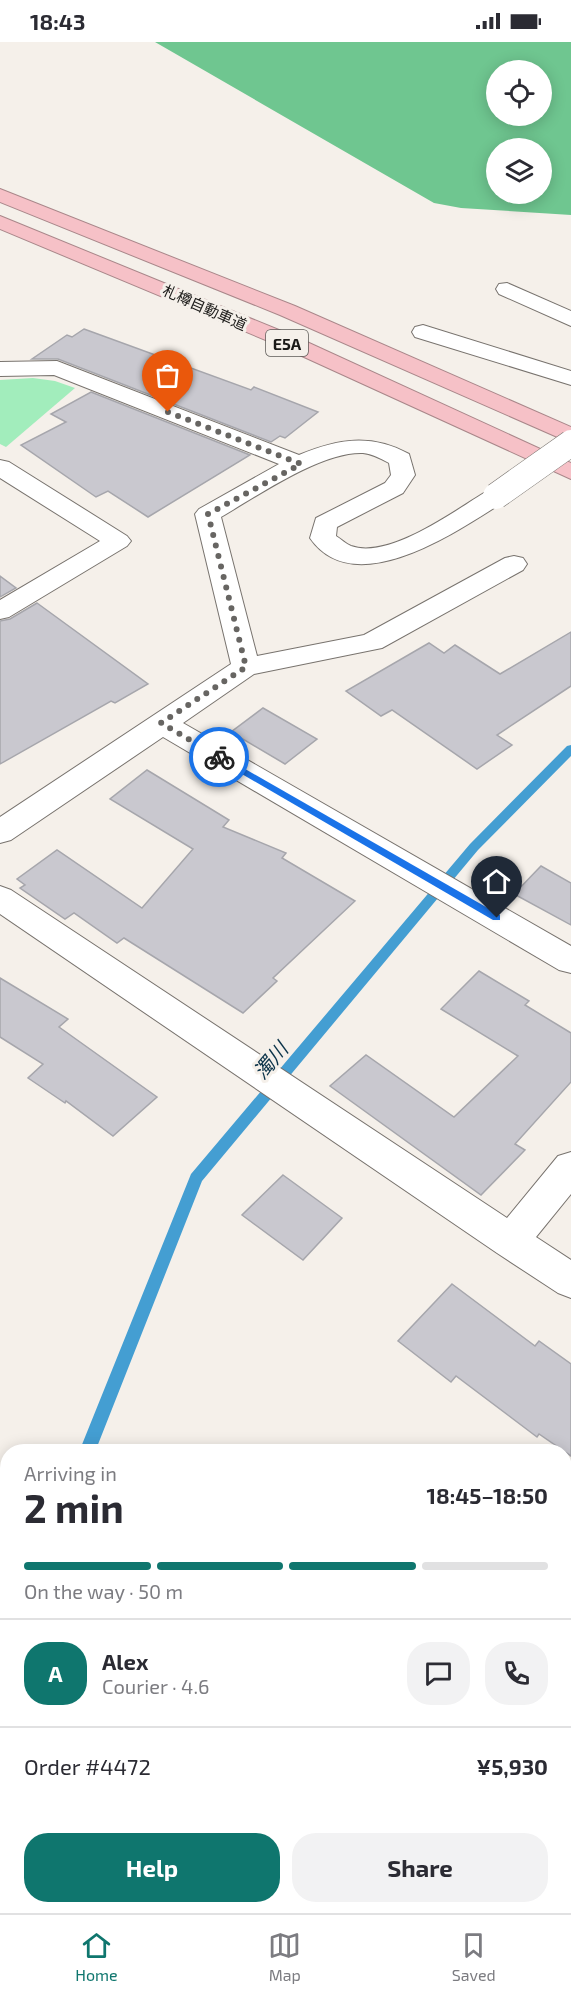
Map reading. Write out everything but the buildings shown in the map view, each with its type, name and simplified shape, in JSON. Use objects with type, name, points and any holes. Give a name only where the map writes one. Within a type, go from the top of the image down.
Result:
[{"type":"highway","name":"札樽自動車道","points":[[0,195],[131,245],[496,401],[571,436]]},
{"type":"highway","name":"札樽自動車道","points":[[0,222],[124,272],[467,422],[571,472]]},
{"type":"street","points":[[507,290],[571,319]]},
{"type":"street","points":[[423,332],[571,378]]},
{"type":"street","points":[[0,369],[57,368],[301,464]]},
{"type":"street","points":[[246,667],[208,514],[325,453],[356,446],[380,448],[400,459],[403,475],[394,488],[325,523],[323,538],[332,548],[354,556],[386,555],[408,548],[496,496],[571,443]]},
{"type":"street","points":[[0,466],[118,541],[0,611]]},
{"type":"street","points":[[0,832],[246,667],[372,642],[514,564]]},
{"type":"street","points":[[161,723],[571,961]]},
{"type":"street","points":[[0,898],[571,1281]]},
{"type":"street","points":[[510,1241],[571,1167]]},
{"type":"green space","points":[[155,42],[571,42],[571,215],[461,208],[434,203]]},
{"type":"green space","points":[[33,378],[55,381],[75,388],[6,447],[0,444],[0,380]]},
{"type":"waterway","name":"濁川","points":[[90,1444],[196,1178],[474,847],[571,749]]},
{"type":"way so far","points":[[168,412],[301,464],[208,514],[246,667],[161,723],[219,757]]},
{"type":"route","points":[[219,757],[497,918]]}]
